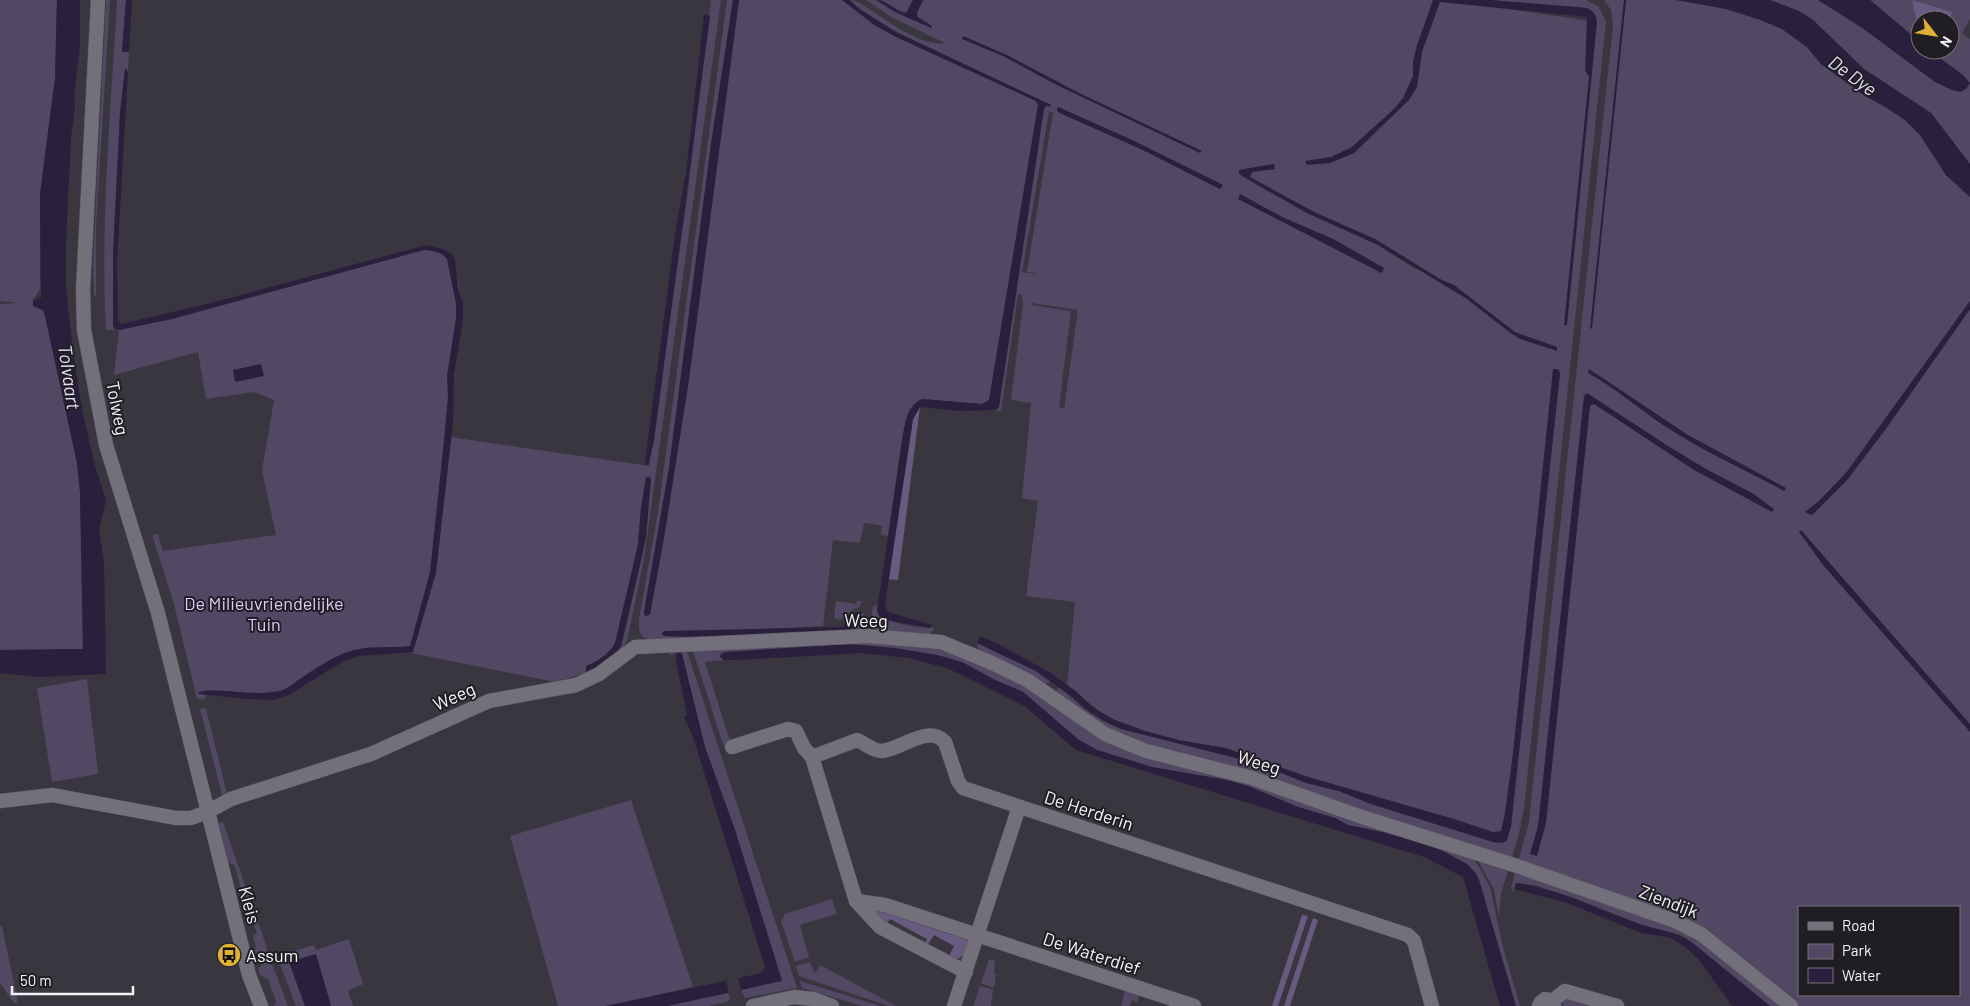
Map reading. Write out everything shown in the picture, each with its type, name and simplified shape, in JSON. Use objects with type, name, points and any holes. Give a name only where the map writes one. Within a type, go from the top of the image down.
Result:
[{"type":"street","name":"Tolweg","points":[[98,0],[94,98],[88,157],[82,317],[106,445],[158,613],[207,812]]},
{"type":"street","name":"Weeg","points":[[207,812],[231,799],[371,754],[489,701],[576,685],[599,674],[635,647],[867,636],[941,642],[992,662],[1027,680],[1105,734],[1146,751],[1252,778],[1362,817],[1514,865]]},
{"type":"street","points":[[732,747],[788,729],[796,731],[804,748],[812,757],[856,901],[880,927],[966,972]]},
{"type":"street","name":"De Herderin","points":[[812,757],[857,740],[871,749],[882,751],[930,735],[941,737],[946,742],[958,781],[963,788],[1408,935],[1414,941],[1432,1006]]},
{"type":"street","points":[[0,801],[52,795],[176,818],[191,818],[207,812]]},
{"type":"street","points":[[954,1006],[1019,807]]},
{"type":"street","name":"Kleis","points":[[207,812],[249,975],[262,1006]]},
{"type":"street","name":"Ziendijk","points":[[1514,865],[1692,928],[1791,1006]]},
{"type":"street","name":"De Waterdief","points":[[856,901],[886,905],[1194,1006]]},
{"type":"street","points":[[1548,1004],[1565,991],[1617,1006]]},
{"type":"street","points":[[753,1006],[794,997],[812,999],[832,1006]]},
{"type":"green space","points":[[0,0],[57,0],[55,78],[40,194],[40,289],[33,300],[33,306],[43,310],[45,316],[77,463],[80,492],[83,649],[0,650],[0,304],[21,303],[0,301]]},
{"type":"green space","points":[[106,0],[110,0],[96,226],[96,296],[94,295],[93,262]]},
{"type":"green space","name":"De Milieuvriendelijke Tuin","points":[[117,0],[126,0],[122,52],[129,52],[128,72],[127,69],[125,70],[120,113],[113,254],[113,326],[120,330],[411,249],[426,247],[441,250],[454,266],[462,300],[450,437],[649,466],[687,199],[711,0],[721,0],[644,559],[627,640],[622,649],[616,654],[621,646],[626,628],[646,538],[650,477],[647,477],[623,634],[609,658],[592,671],[555,682],[411,653],[409,647],[371,648],[352,651],[334,658],[296,684],[282,690],[254,694],[206,690],[198,692],[207,696],[204,699],[197,699],[174,604],[152,535],[158,534],[163,551],[276,535],[262,470],[274,400],[254,392],[206,399],[198,352],[114,375],[119,330],[106,330],[104,248]]},
{"type":"green space","points":[[727,0],[733,0],[711,144],[669,468],[644,615],[650,614],[689,379],[739,0],[842,0],[873,24],[894,36],[1036,101],[1038,105],[989,400],[982,404],[922,399],[903,434],[888,536],[881,535],[882,527],[879,525],[864,523],[860,543],[833,540],[823,626],[717,631],[664,631],[665,636],[682,637],[849,631],[852,629],[858,614],[864,613],[862,626],[855,634],[650,640],[641,635],[639,629],[639,619],[658,512]]},
{"type":"green space","points":[[849,0],[856,1],[917,38],[936,43],[945,43],[893,18],[866,0],[876,0],[895,12],[931,26],[913,16],[909,10],[906,13],[897,10],[881,0],[1446,0],[1597,22],[1587,8],[1490,0],[1586,0],[1599,7],[1606,22],[1524,808],[1512,857],[1507,859],[1120,737],[1058,695],[1057,690],[1059,687],[1087,711],[1121,729],[1258,763],[1118,725],[1067,686],[1075,602],[1026,596],[1038,501],[1022,498],[1031,403],[1011,400],[1023,304],[1022,295],[1018,294],[1001,411],[997,411],[1044,109],[1046,106],[1051,105],[896,32],[861,10]],"holes":[[[962,38],[988,47],[1060,84],[1059,86],[1003,56]],[[1058,107],[1132,140],[1223,185],[1220,189],[1143,150],[1057,111]],[[1049,111],[1053,113],[1027,272],[1035,274],[1022,272]],[[1241,176],[1314,212],[1375,239],[1419,266],[1417,270],[1378,245],[1307,213]],[[1238,198],[1333,239],[1384,268],[1381,273]],[[1031,303],[1078,310],[1064,409],[1059,407],[1071,311],[1031,305]],[[1559,370],[1511,826],[1502,843],[1493,842],[1371,804],[1339,791],[1306,783],[1262,764],[1493,837],[1509,827]]]},
{"type":"green space","points":[[1604,0],[1624,0],[1604,196],[1626,0],[1676,0],[1726,9],[1782,29],[1807,47],[1821,64],[1865,96],[1905,120],[1920,135],[1946,175],[1970,197],[1970,301],[1846,473],[1819,501],[1805,512],[1812,515],[1847,480],[1885,430],[1970,309],[1970,1006],[1799,1006],[1707,933],[1518,862],[1529,822],[1613,25],[1611,10]]},
{"type":"green space","points":[[1770,0],[1818,0],[1864,29],[1935,82],[1966,89],[1969,83],[1964,76],[1942,60],[1960,60],[1960,10],[1910,10],[1910,34],[1870,0],[1970,0],[1970,19],[1962,33],[1970,39],[1970,164],[1931,113],[1864,69],[1813,20],[1799,11]]},
{"type":"green space","points":[[836,601],[856,604],[857,601],[862,601],[859,608],[854,609],[840,620],[834,618]]},
{"type":"green space","points":[[878,605],[877,611],[886,619],[902,624],[932,627],[934,629],[927,636],[874,631],[870,627],[873,606]]},
{"type":"green space","points":[[868,641],[918,644],[944,649],[1000,670],[1074,718],[1252,782],[1468,853],[1479,867],[1490,887],[1503,947],[1520,1006],[1516,1006],[1479,880],[1427,844],[1348,825],[1335,818],[1298,807],[1248,786],[1227,780],[1152,767],[1097,750],[1079,740],[1023,692],[995,680],[962,662],[937,655],[894,648],[849,644],[720,657],[724,660],[705,662],[731,744],[727,746],[723,744],[692,648]]},
{"type":"green space","points":[[977,643],[1034,670],[1051,680],[1050,682],[1043,685],[981,654]]},
{"type":"green space","points":[[669,648],[686,648],[797,988],[745,998],[741,990],[782,980],[735,830],[705,747],[682,654],[680,652],[670,655]]},
{"type":"green space","points":[[87,679],[98,774],[52,782],[37,688]]},
{"type":"green space","points":[[206,708],[227,794],[222,795],[200,709]]},
{"type":"green space","points":[[631,800],[693,987],[606,1006],[558,1006],[510,836]]},
{"type":"green space","points":[[223,822],[267,948],[266,954],[262,958],[254,959],[252,954],[256,947],[253,935],[257,933],[249,910],[246,910],[235,866],[228,862],[219,823]]},
{"type":"green space","points":[[1477,859],[1505,866],[1508,871],[1501,893],[1499,917],[1494,889]]},
{"type":"green space","points":[[1516,870],[1689,930],[1787,1006],[1770,1006],[1681,935],[1642,925],[1577,899],[1534,885],[1516,883],[1513,892],[1511,888]]},
{"type":"green space","points":[[832,899],[837,914],[800,926],[809,957],[795,962],[781,921],[785,914]]},
{"type":"green space","points":[[2,926],[18,1003],[14,1003],[0,983],[0,927]]},
{"type":"green space","points":[[349,939],[363,984],[348,991],[353,1006],[331,1006],[316,954],[289,962],[305,1006],[296,1006],[277,956],[314,945],[316,950]]},
{"type":"green space","points":[[989,959],[995,961],[994,988],[981,983]]},
{"type":"green space","points":[[810,962],[814,972],[817,971],[820,965],[896,1006],[889,1006],[799,976],[796,966]]},
{"type":"green space","points":[[263,963],[273,966],[288,1006],[274,1006],[276,1001],[268,979],[260,975],[258,970]]},
{"type":"green space","points":[[800,981],[880,1006],[862,1006],[802,988]]},
{"type":"green space","points":[[980,986],[993,990],[991,1006],[973,1006]]},
{"type":"green space","points":[[1125,989],[1140,994],[1137,1002],[1132,1000],[1130,1006],[1121,1006]]},
{"type":"green space","points":[[728,993],[730,998],[727,1002],[708,1006],[667,1006]]},
{"type":"green space","points":[[1566,998],[1591,1003],[1590,1006],[1563,1006]]},
{"type":"shaded area","points":[[1912,0],[1945,10],[1914,10]]},
{"type":"shaded area","points":[[920,407],[898,580],[888,579],[913,419]]},
{"type":"shaded area","points":[[872,909],[902,914],[901,918],[952,935],[954,931],[970,936],[963,956],[957,959],[949,956],[954,946],[934,935],[928,944],[925,943],[927,939],[890,919],[887,923],[873,916]]},
{"type":"shaded area","points":[[1302,915],[1308,916],[1278,1006],[1272,1006]]},
{"type":"shaded area","points":[[1313,918],[1318,920],[1290,1006],[1284,1006]]},
{"type":"water","name":"Tolvaart","points":[[57,0],[80,0],[80,46],[71,137],[66,287],[82,409],[95,466],[106,500],[99,530],[104,561],[106,674],[37,677],[0,673],[0,650],[83,649],[80,492],[77,463],[45,316],[43,310],[33,306],[33,300],[41,298],[40,194],[55,78]]},
{"type":"water","points":[[126,0],[132,0],[129,52],[122,52]]},
{"type":"water","points":[[733,0],[739,0],[689,379],[664,538],[650,614],[647,616],[644,615],[644,612],[669,468],[711,144]]},
{"type":"water","points":[[842,0],[849,0],[861,10],[896,32],[1051,105],[1050,107],[1046,106],[1044,109],[999,407],[996,410],[959,411],[920,407],[913,419],[885,605],[891,613],[932,625],[931,628],[891,621],[879,616],[877,611],[906,419],[913,405],[922,399],[982,404],[989,400],[1038,105],[1036,101],[894,36],[873,24]]},
{"type":"water","points":[[876,0],[880,0],[906,13],[913,0],[923,0],[917,13],[918,17],[932,26],[931,28],[895,12]]},
{"type":"water","points":[[1433,0],[1490,0],[1587,8],[1595,15],[1597,22],[1567,325],[1564,325],[1589,77],[1585,70],[1587,17],[1440,2],[1422,52],[1417,87],[1409,100],[1354,153],[1330,163],[1307,165],[1305,161],[1331,157],[1352,147],[1395,108],[1403,98],[1413,76],[1413,62],[1417,45]]},
{"type":"water","points":[[1624,0],[1626,0],[1592,329],[1590,328]]},
{"type":"water","name":"De Dye","points":[[1676,0],[1770,0],[1799,11],[1813,20],[1864,69],[1931,113],[1970,164],[1970,197],[1946,175],[1920,135],[1905,120],[1865,96],[1821,64],[1807,47],[1782,29],[1726,9]]},
{"type":"water","points":[[1818,0],[1870,0],[1910,34],[1910,60],[1942,60],[1964,76],[1970,83],[1966,89],[1960,92],[1935,82],[1864,29]]},
{"type":"water","points":[[704,15],[710,17],[654,441],[648,466],[645,462],[676,227],[686,173]]},
{"type":"water","points":[[963,36],[1007,55],[1079,93],[1202,151],[1200,153],[1059,86],[1003,56],[962,39]]},
{"type":"water","points":[[125,69],[128,72],[117,263],[118,320],[121,324],[215,302],[426,245],[443,249],[452,254],[455,260],[458,287],[463,303],[463,319],[454,375],[453,423],[436,573],[413,652],[359,656],[344,661],[287,696],[273,700],[199,694],[198,692],[262,693],[284,690],[339,655],[365,648],[410,646],[430,572],[448,396],[447,376],[456,318],[456,304],[447,259],[440,253],[424,250],[172,319],[119,330],[114,329],[113,254],[120,113]]},
{"type":"water","points":[[1058,107],[1132,140],[1223,185],[1220,189],[1143,150],[1060,113],[1057,111]]},
{"type":"water","points":[[1274,164],[1275,169],[1252,172],[1250,177],[1314,212],[1375,239],[1440,279],[1454,285],[1515,332],[1557,347],[1557,351],[1520,339],[1467,299],[1378,245],[1307,213],[1239,174],[1239,170]]},
{"type":"water","points":[[1240,194],[1284,218],[1333,239],[1384,268],[1382,273],[1238,199]]},
{"type":"water","points":[[1970,301],[1970,309],[1885,430],[1847,480],[1812,515],[1805,512],[1819,501],[1846,473]]},
{"type":"water","points":[[261,364],[264,376],[235,382],[233,370]]},
{"type":"water","points":[[1553,369],[1558,369],[1560,373],[1511,826],[1507,841],[1502,843],[1493,842],[1371,804],[1339,791],[1306,783],[1259,764],[1121,729],[1104,721],[1083,707],[1075,699],[1034,670],[977,643],[980,636],[1002,646],[1051,673],[1077,692],[1092,707],[1115,720],[1145,731],[1179,740],[1226,748],[1305,776],[1493,832],[1501,831],[1513,753]]},
{"type":"water","points":[[1589,369],[1688,435],[1786,488],[1784,491],[1708,452],[1678,434],[1588,373]]},
{"type":"water","points":[[1587,393],[1668,446],[1706,469],[1752,493],[1774,509],[1772,512],[1694,470],[1594,404],[1590,406],[1546,823],[1537,856],[1530,854],[1538,826],[1584,396]]},
{"type":"water","points":[[646,477],[650,477],[651,480],[646,538],[621,646],[611,658],[589,673],[586,672],[586,666],[603,657],[615,643],[638,544]]},
{"type":"water","points":[[1801,530],[1970,724],[1970,732],[1823,565],[1799,532]]},
{"type":"water","points":[[858,612],[852,629],[849,631],[718,637],[665,636],[661,634],[664,631],[843,627]]},
{"type":"water","points":[[849,644],[894,648],[937,655],[962,662],[995,680],[1023,692],[1079,740],[1097,750],[1152,767],[1227,780],[1248,786],[1298,807],[1335,818],[1348,825],[1427,844],[1445,852],[1467,864],[1476,873],[1516,1006],[1500,1006],[1463,877],[1424,857],[1076,750],[1024,706],[947,668],[908,658],[861,653],[738,660],[724,660],[720,657],[725,652]]},
{"type":"water","points":[[680,652],[705,747],[735,830],[782,981],[667,1006],[606,1006],[758,974],[765,967],[693,737],[684,717],[687,715],[676,661],[676,653]]},
{"type":"water","points":[[1516,883],[1548,890],[1684,938],[1770,1006],[1732,1006],[1699,960],[1685,947],[1671,938],[1641,933],[1567,903],[1515,889]]},
{"type":"water","points":[[316,954],[331,1006],[305,1006],[289,962]]},
{"type":"pier","points":[[738,977],[741,993],[729,995],[726,979]]},
{"type":"place","name":"Assum","points":[[229,955]]}]
